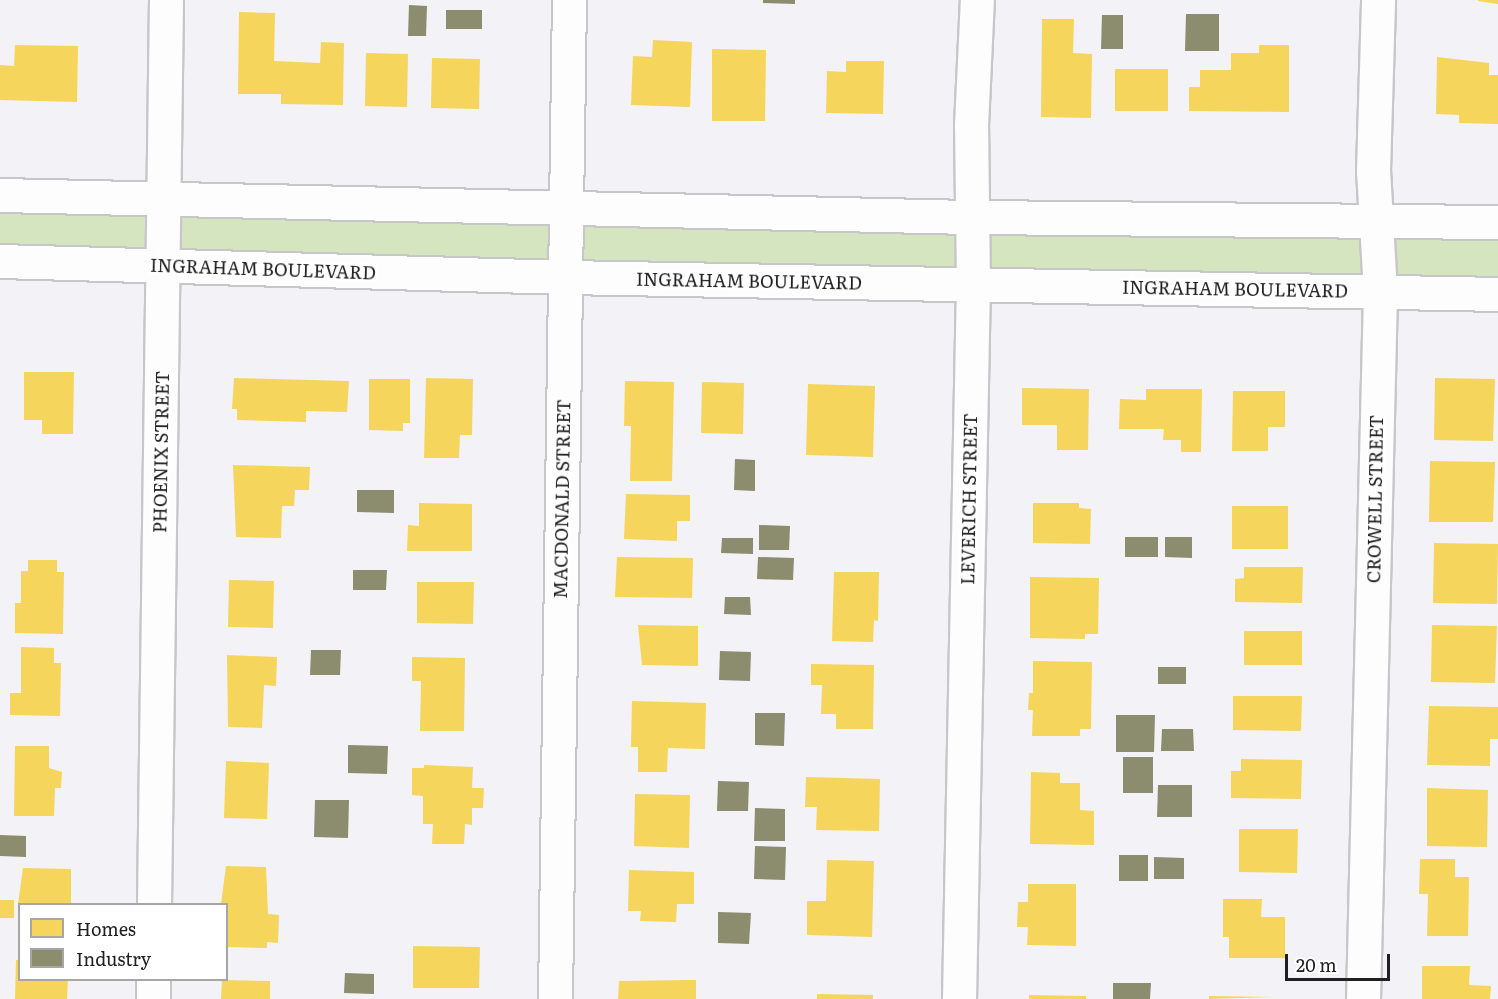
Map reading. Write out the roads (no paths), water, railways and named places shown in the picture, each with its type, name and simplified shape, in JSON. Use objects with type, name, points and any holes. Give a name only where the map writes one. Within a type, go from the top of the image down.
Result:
[{"type":"street","name":"PHOENIX STREET","points":[[154,903],[166,0]]},
{"type":"street","name":"MACDONALD STREET","points":[[555,999],[569,0]]},
{"type":"street","name":"LEVERICH STREET","points":[[959,999],[973,285],[971,125],[977,0]]},
{"type":"street","name":"CROWELL STREET","points":[[1363,999],[1380,291],[1372,171],[1378,0]]},
{"type":"street","points":[[0,195],[973,217],[1498,222]]},
{"type":"street","name":"INGRAHAM BOULEVARD","points":[[0,261],[565,277],[1498,294]]},
{"type":"street","points":[[153,981],[153,999]]}]
